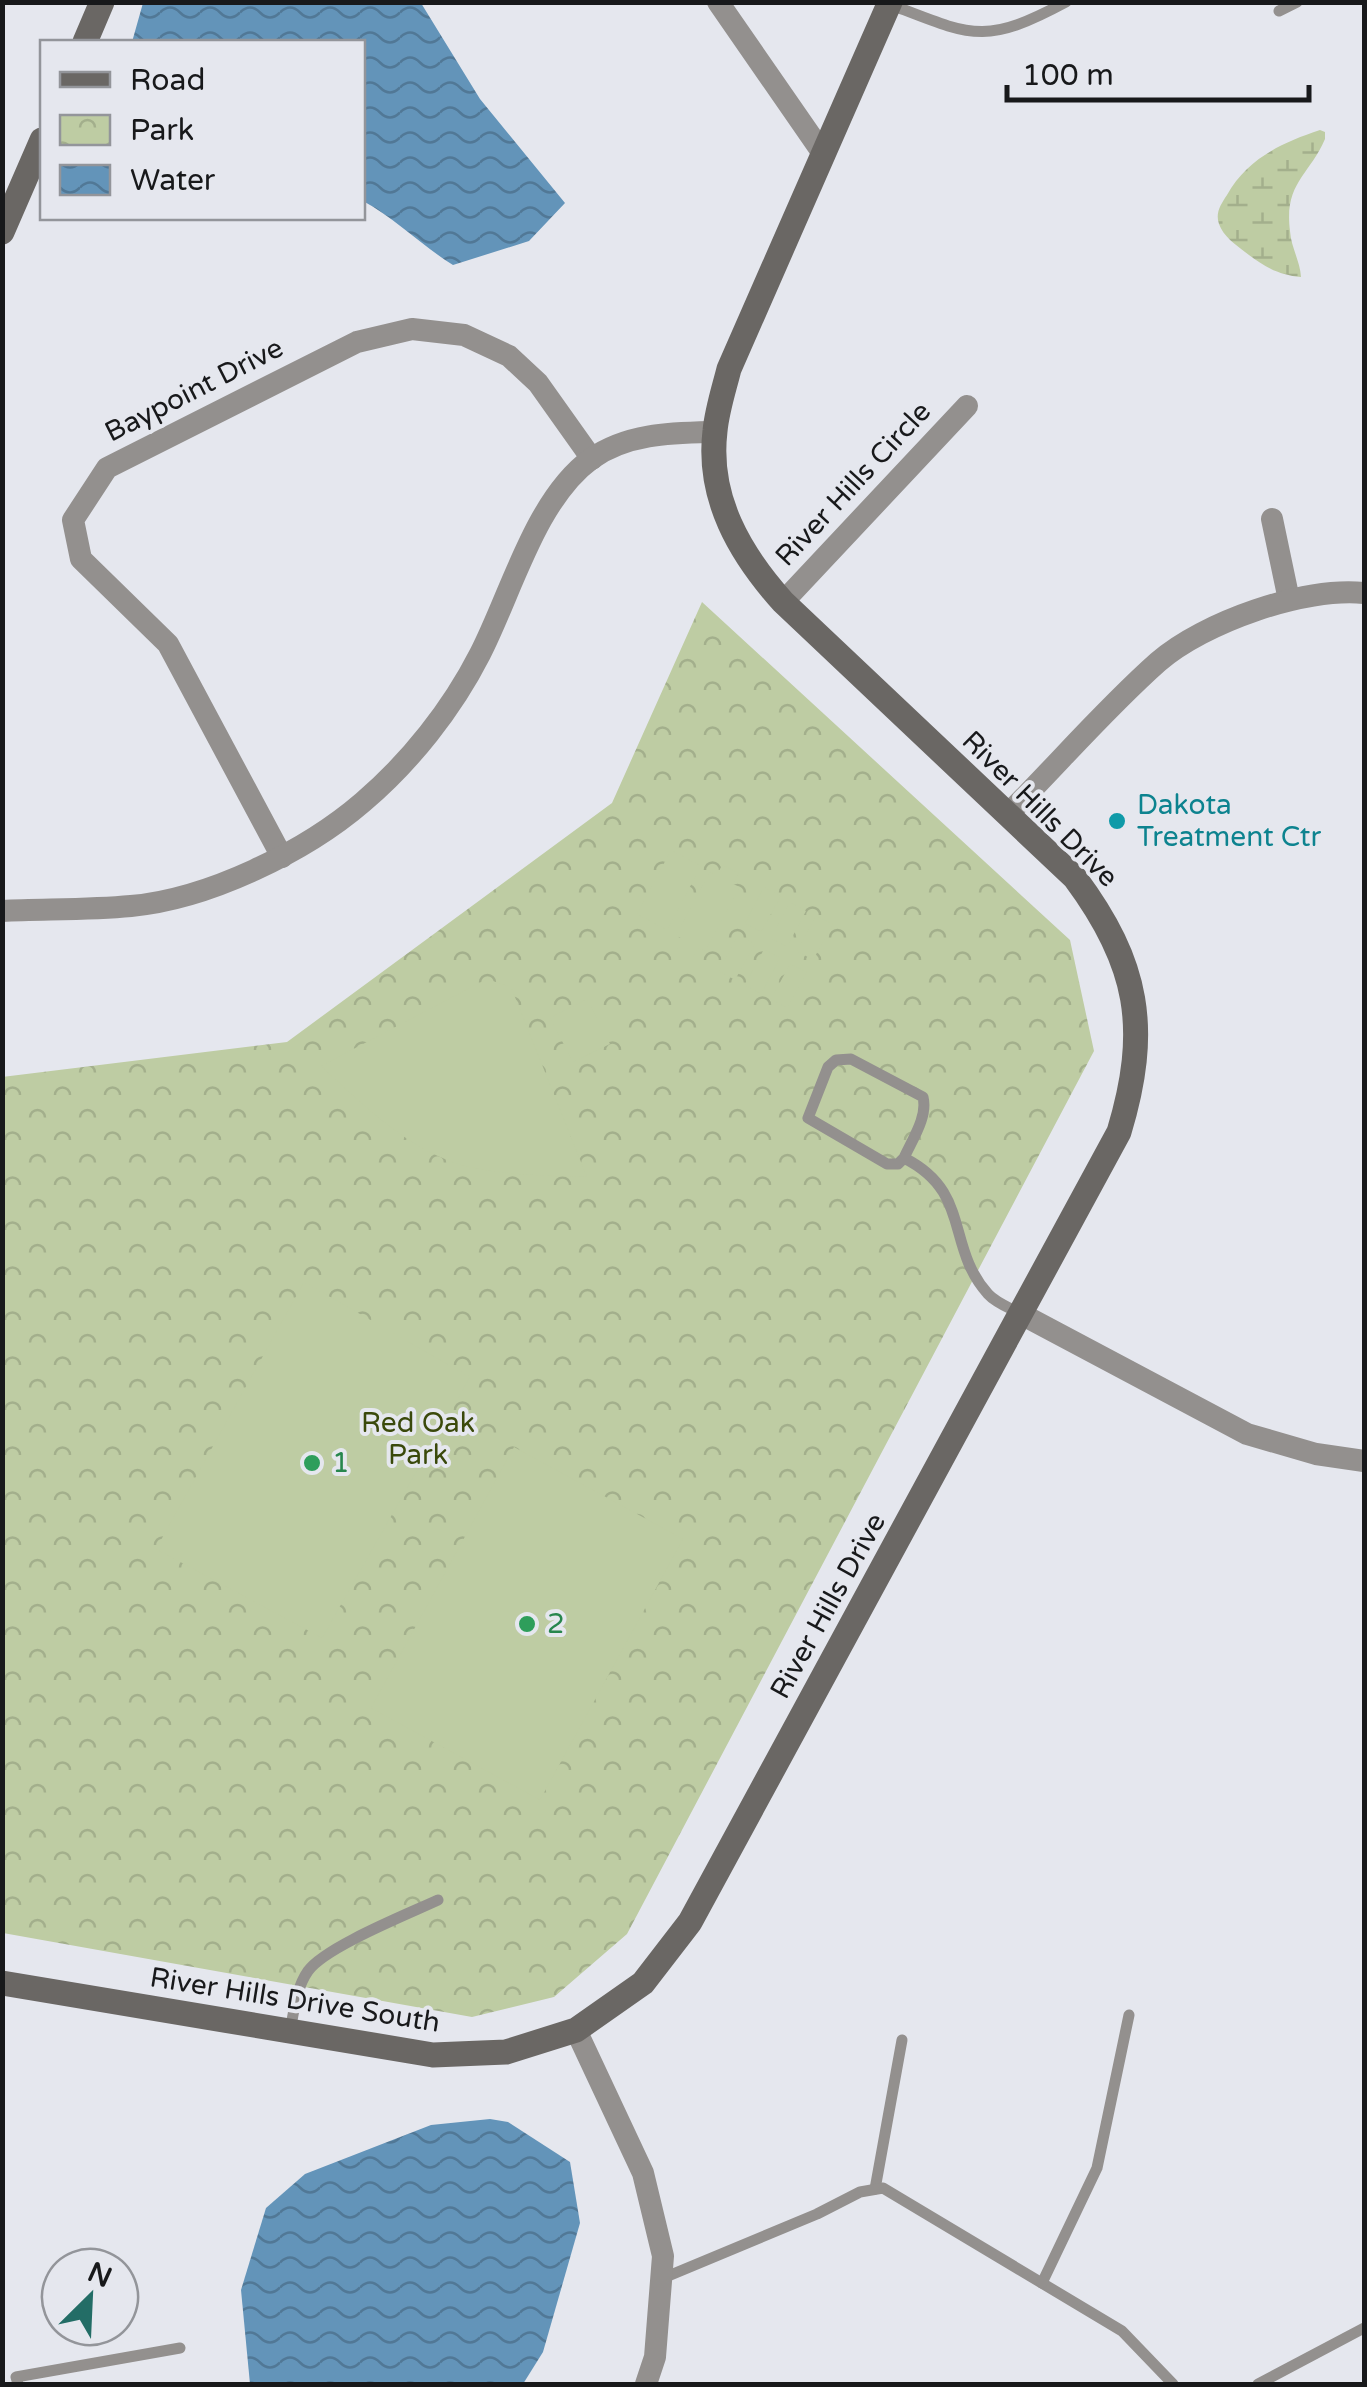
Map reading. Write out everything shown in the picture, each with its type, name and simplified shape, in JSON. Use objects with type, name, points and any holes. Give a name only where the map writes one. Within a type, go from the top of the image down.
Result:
[{"type":"street","points":[[85,40],[102,2]]},
{"type":"street","points":[[718,2],[824,156]]},
{"type":"street","name":"River Hills Drive","points":[[576,2030],[642,1983],[690,1922],[1119,1132],[1134,1084],[1138,1034],[1128,972],[1104,918],[1074,878],[783,602],[752,566],[729,525],[716,480],[714,432],[729,369],[889,3]]},
{"type":"street","points":[[2,232],[40,145]]},
{"type":"street","name":"Baypoint Drive","points":[[282,857],[168,644],[80,559],[73,520],[108,468],[357,342],[412,329],[464,335],[509,356],[538,382],[592,459]]},
{"type":"street","name":"River Hills Circle","points":[[783,602],[967,406]]},
{"type":"street","points":[[2,910],[134,906],[213,888],[282,857],[363,803],[431,732],[479,656],[548,506],[592,459],[649,434],[714,432]]},
{"type":"street","points":[[1272,519],[1290,600]]},
{"type":"street","points":[[1008,814],[1161,660],[1224,621],[1290,600],[1364,593]]},
{"type":"street","points":[[1021,1314],[1247,1434],[1316,1454],[1364,1460]]},
{"type":"street","name":"River Hills Drive South","points":[[2,1983],[433,2055],[506,2052],[576,2030]]},
{"type":"street","points":[[576,2030],[643,2173],[663,2256],[655,2357],[646,2384]]},
{"type":"lane","points":[[889,3],[958,31],[989,33],[1025,24],[1066,2]]},
{"type":"lane","points":[[1279,11],[1296,2]]},
{"type":"lane","points":[[851,1059],[924,1097],[923,1116],[904,1158],[898,1164],[887,1164],[808,1118],[828,1066],[836,1060],[851,1059]]},
{"type":"lane","points":[[904,1158],[931,1174],[950,1200],[965,1253],[991,1298],[1021,1314]]},
{"type":"lane","points":[[290,2031],[297,1996],[311,1967],[338,1949],[438,1900]]},
{"type":"lane","points":[[1042,2282],[1097,2168],[1130,2015]]},
{"type":"lane","points":[[876,2189],[902,2040]]},
{"type":"lane","points":[[661,2280],[860,2192],[883,2188],[1122,2330],[1173,2384]]},
{"type":"lane","points":[[1258,2384],[1364,2328]]},
{"type":"lane","points":[[18,2384],[16,2378],[180,2348]]},
{"type":"green space","points":[[1320,130],[1325,132],[1325,139],[1291,202],[1291,237],[1301,277],[1293,276],[1265,266],[1234,243],[1221,228],[1218,212],[1235,182],[1255,162]]},
{"type":"green space","name":"Red Oak Park","points":[[702,602],[1070,940],[1094,1051],[627,1934],[554,1997],[472,2017],[3,1933],[2,1077],[287,1042],[612,803]]},
{"type":"green space","points":[[671,850],[701,866],[667,930],[637,914]]},
{"type":"green space","points":[[722,865],[739,873],[733,884],[740,887],[705,951],[698,948],[693,957],[677,949],[682,939],[676,935],[710,872],[717,875]]},
{"type":"green space","points":[[764,887],[781,896],[761,932],[745,923]]},
{"type":"green space","points":[[790,902],[806,911],[787,947],[771,938]]},
{"type":"green space","points":[[816,916],[833,924],[813,960],[797,951]]},
{"type":"green space","points":[[738,935],[755,944],[735,980],[719,971]]},
{"type":"green space","points":[[764,949],[780,958],[761,994],[745,985]]},
{"type":"green space","points":[[790,964],[807,972],[787,1008],[771,999]]},
{"type":"green space","points":[[487,979],[511,987],[587,1177],[497,1172],[447,1160],[396,1131],[321,1066]]},
{"type":"green space","points":[[587,999],[610,1044],[573,1062],[550,1018]]},
{"type":"green space","name":"1","points":[[304,1282],[470,1377],[322,1638],[156,1549]]},
{"type":"green space","name":"2","points":[[514,1447],[683,1539],[540,1800],[371,1708]]},
{"type":"water","points":[[143,3],[421,3],[480,99],[565,203],[529,241],[453,265],[365,202],[365,40],[133,40]]},
{"type":"water","points":[[490,2119],[508,2122],[570,2162],[580,2223],[543,2352],[523,2384],[250,2384],[241,2290],[266,2208],[305,2174],[431,2125]]},
{"type":"place","name":"Dakota Treatment Ctr","points":[[1117,821]]},
{"type":"place","name":"1","points":[[312,1463]]},
{"type":"place","name":"2","points":[[527,1624]]}]
